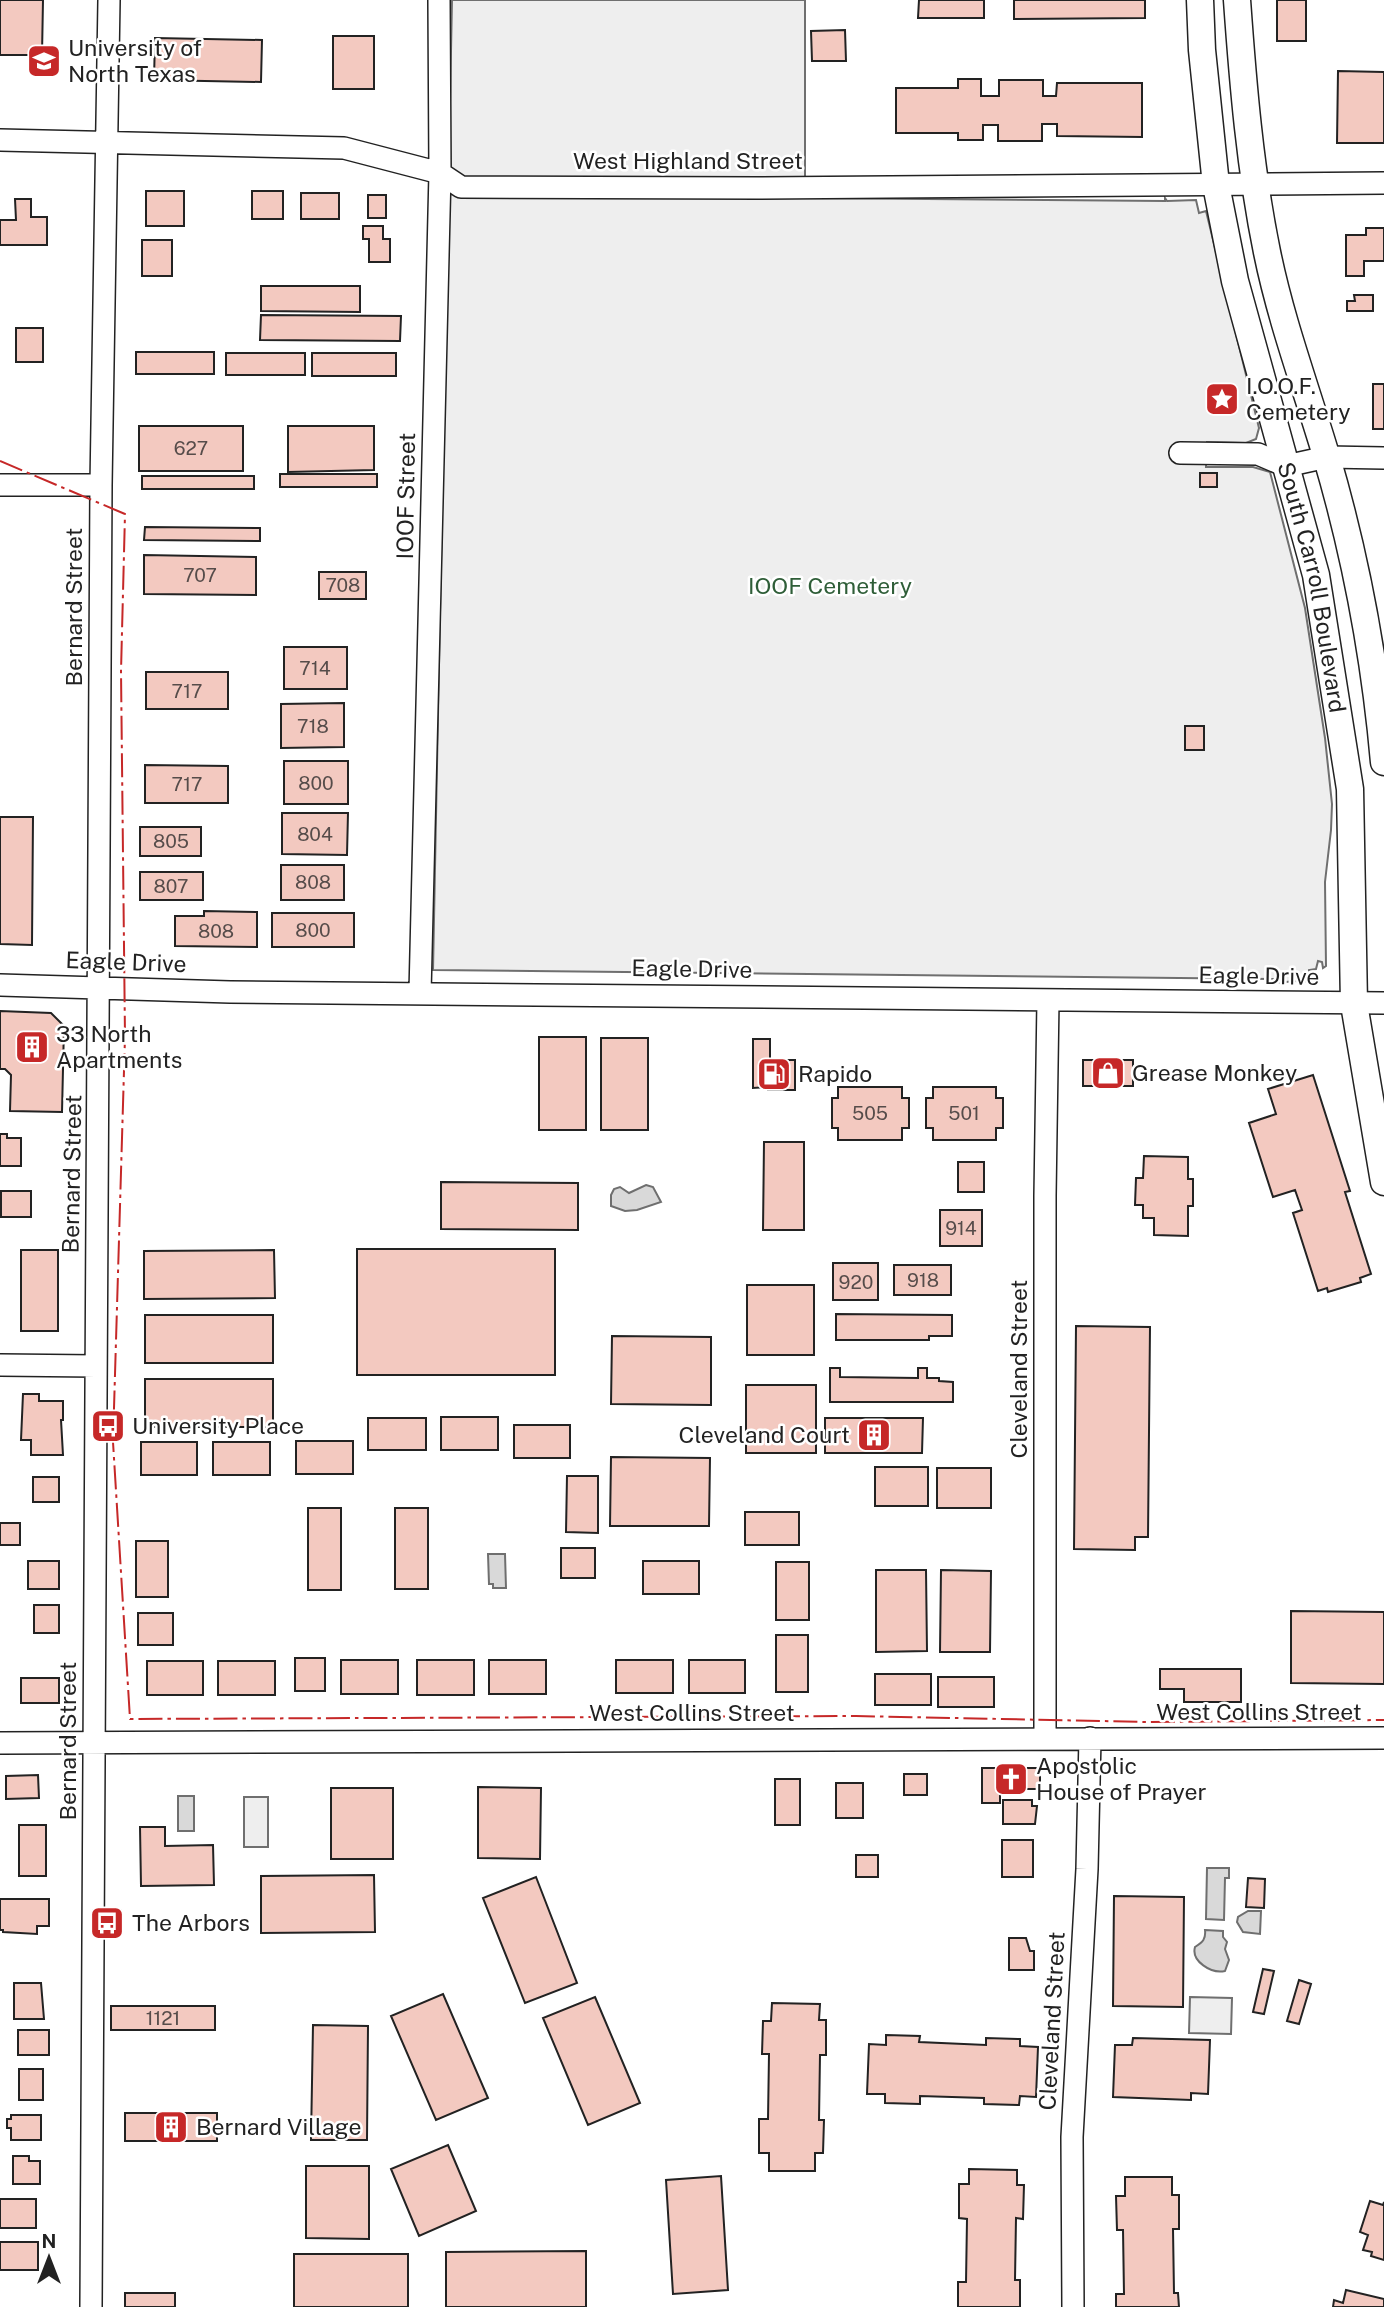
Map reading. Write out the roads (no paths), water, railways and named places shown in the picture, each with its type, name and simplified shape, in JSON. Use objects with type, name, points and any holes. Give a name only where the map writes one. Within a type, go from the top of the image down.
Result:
[{"type":"main road","name":"South Carroll Boulevard","points":[[1200,0],[1202,50],[1216,185],[1235,281],[1323,610],[1350,789],[1354,1004],[1384,1182]]},
{"type":"main road","name":"South Carroll Boulevard","points":[[1237,0],[1243,85],[1267,252],[1287,332],[1327,457],[1350,553],[1374,672],[1384,762]]},
{"type":"street","name":"Bernard Street","points":[[91,2307],[101,485],[109,0]]},
{"type":"street","name":"IOOF Street","points":[[420,993],[440,173],[439,0]]},
{"type":"street","name":"West Highland Street","points":[[0,140],[344,148],[440,173],[461,187],[773,188],[1384,183]]},
{"type":"street","points":[[1180,453],[1258,454],[1286,466],[1327,457],[1384,458]]},
{"type":"street","points":[[0,485],[101,485]]},
{"type":"street","name":"Eagle Drive","points":[[0,985],[230,992],[1384,1003]]},
{"type":"street","name":"Cleveland Street","points":[[1045,1738],[1045,1196],[1048,1000]]},
{"type":"street","points":[[0,1365],[96,1366]]},
{"type":"street","name":"Cleveland Street","points":[[1073,2307],[1072,2137],[1087,1869],[1090,1738]]},
{"type":"street","name":"West Collins Street","points":[[0,1743],[1384,1738]]},
{"type":"place","name":"University of North Texas","points":[[44,61]]},
{"type":"place","name":"I.O.O.F. Cemetery","points":[[1222,399]]},
{"type":"place","name":"33 North Apartments","points":[[32,1047]]},
{"type":"place","name":"Grease Monkey","points":[[1108,1073]]},
{"type":"place","name":"Rapido","points":[[774,1074]]},
{"type":"place","name":"University Place","points":[[108,1426]]},
{"type":"place","name":"Cleveland Court","points":[[874,1435]]},
{"type":"place","name":"Apostolic House of Prayer","points":[[1011,1779]]},
{"type":"place","name":"The Arbors","points":[[107,1923]]},
{"type":"place","name":"Bernard Village","points":[[171,2127]]},
{"type":"park label","name":"IOOF Cemetery","points":[[830,586]]}]
